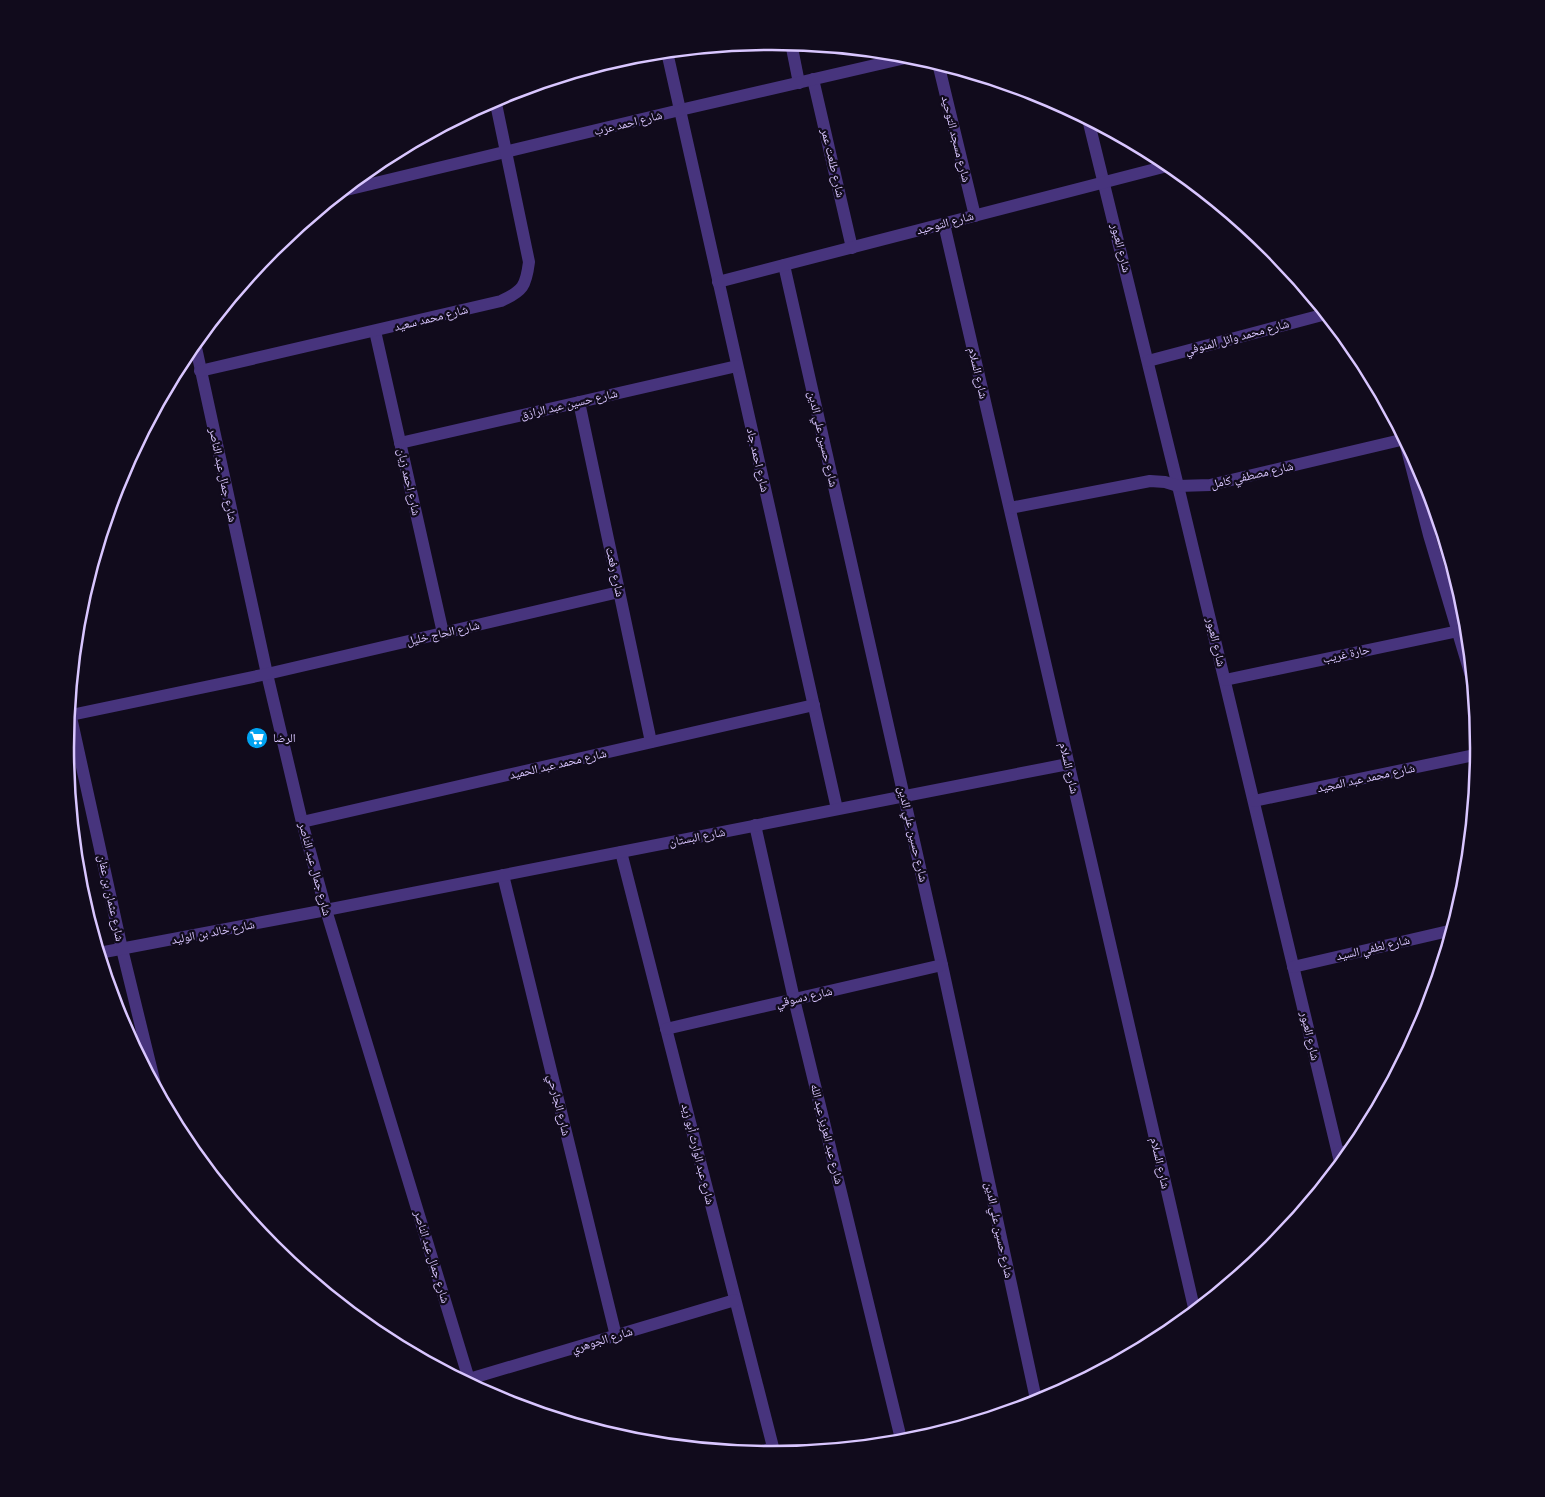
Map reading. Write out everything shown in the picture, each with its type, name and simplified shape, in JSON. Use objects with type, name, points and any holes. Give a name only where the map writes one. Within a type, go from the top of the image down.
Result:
[{"type":"street","points":[[792,50],[799,83]]},
{"type":"street","name":"شارع احمد جاد","points":[[668,58],[837,810]]},
{"type":"street","name":"شارع احمد عزب","points":[[369,178],[506,152],[894,61]]},
{"type":"street","name":"شارع مسجد التوحيد","points":[[940,71],[974,216]]},
{"type":"street","name":"شارع طلعت عمر","points":[[813,79],[852,248]]},
{"type":"street","name":"شارع محمد سعيد","points":[[200,371],[501,301],[517,294],[527,280],[529,262],[497,107]]},
{"type":"street","name":"شارع العبور","points":[[1090,127],[1225,680],[1338,1158]]},
{"type":"street","name":"شارع التوحيد","points":[[718,282],[1160,168]]},
{"type":"street","name":"شارع السلام","points":[[944,224],[1194,1306]]},
{"type":"street","name":"شارع حسين علي الدين","points":[[784,265],[942,965],[1035,1396]]},
{"type":"street","name":"شارع محمد وائل المنوفي","points":[[1148,361],[1321,315]]},
{"type":"street","name":"شارع احمد زيان","points":[[375,331],[443,633]]},
{"type":"street","name":"شارع جمال عبد الناصر","points":[[197,353],[267,674],[302,822],[326,910],[469,1377]]},
{"type":"street","name":"شارع حسين عبد الرازق","points":[[400,443],[737,366]]},
{"type":"street","name":"شارع رفعت","points":[[579,402],[651,742]]},
{"type":"street","name":"شارع مصطفي كامل","points":[[1010,508],[1150,481],[1178,486],[1210,485],[1398,438]]},
{"type":"street","points":[[1416,476],[1460,622]]},
{"type":"street","name":"شارع الحاج خليل","points":[[75,711],[267,674],[619,592]]},
{"type":"street","name":"حارة غريب","points":[[1225,680],[1461,630]]},
{"type":"street","name":"شارع محمد عبد الحميد","points":[[302,822],[814,705]]},
{"type":"street","name":"شارع عثمان بن عفان","points":[[74,732],[122,949],[150,1065]]},
{"type":"street","name":"شارع محمد عبد المجيد","points":[[1254,801],[1471,756]]},
{"type":"street","name":"شارع البستان","points":[[326,910],[1068,764]]},
{"type":"street","name":"شارع عبد العزيز عبد الله","points":[[755,825],[794,999],[900,1435]]},
{"type":"street","name":"شارع عبد الوارث أبو زيد","points":[[620,852],[773,1447]]},
{"type":"street","name":"شارع الجارحي","points":[[502,875],[616,1336]]},
{"type":"street","name":"شارع خالد بن الوليد","points":[[105,952],[326,910]]},
{"type":"street","name":"شارع لطفي السيد","points":[[1293,967],[1446,932]]},
{"type":"street","name":"شارع دسوقي","points":[[666,1029],[942,965]]},
{"type":"street","name":"شارع الجوهري","points":[[475,1380],[735,1300]]},
{"type":"place","name":"الرضا","points":[[257,738]]}]
